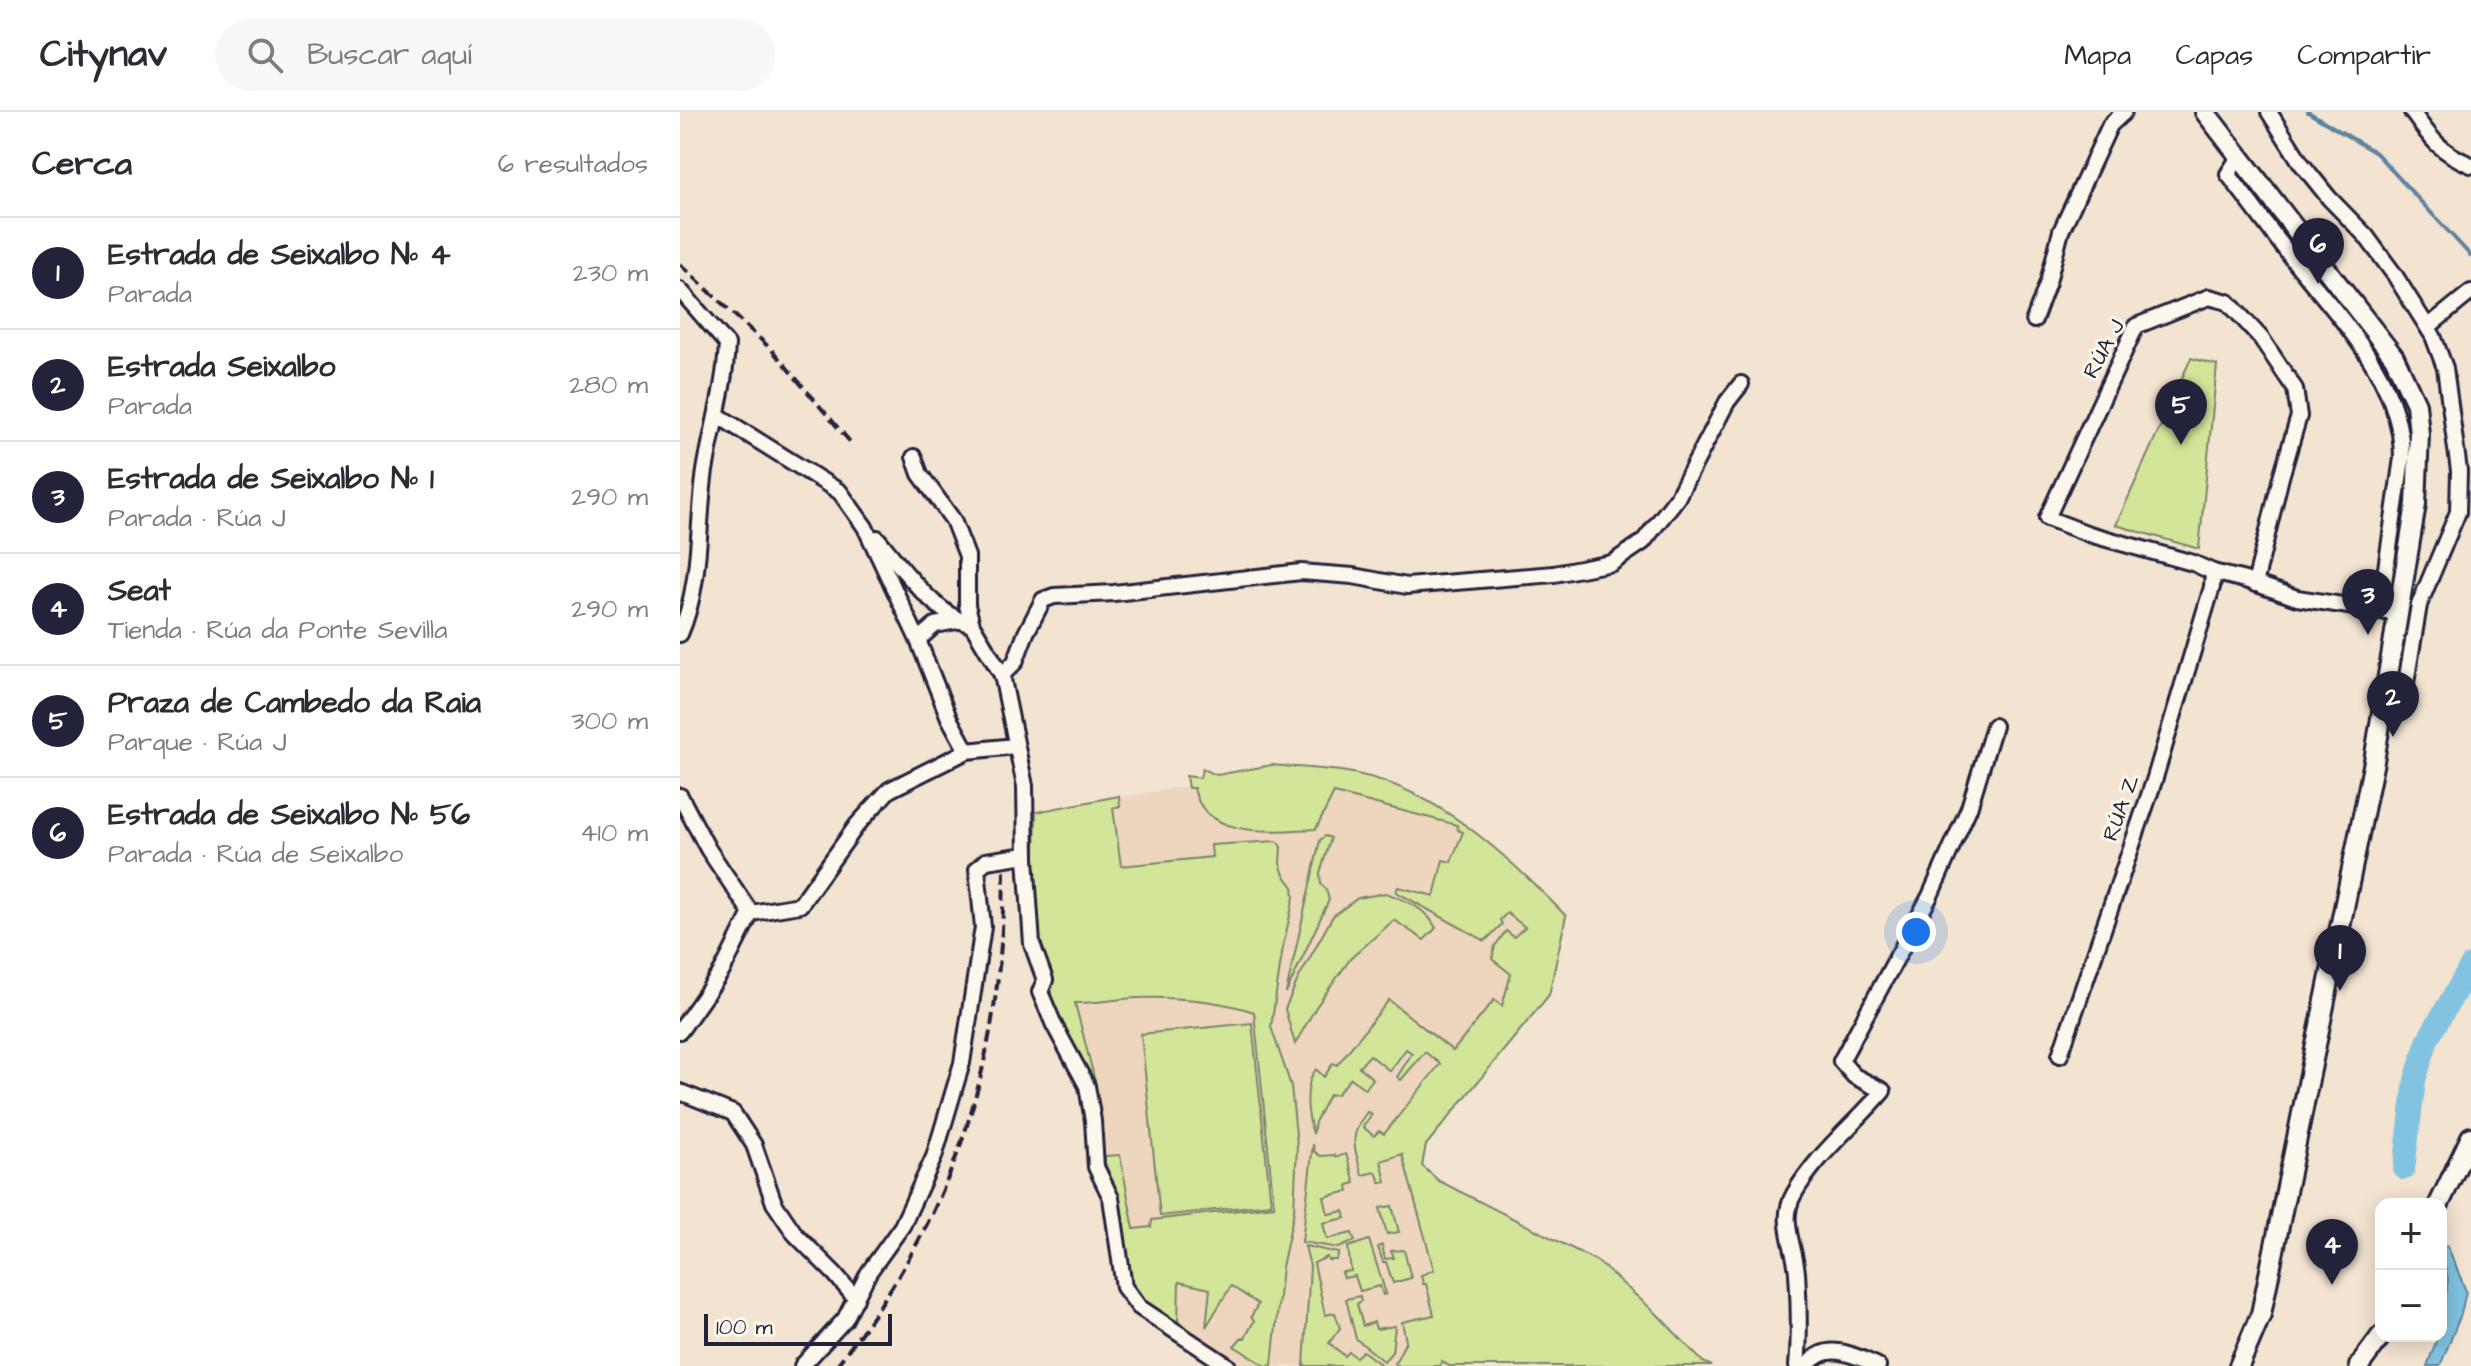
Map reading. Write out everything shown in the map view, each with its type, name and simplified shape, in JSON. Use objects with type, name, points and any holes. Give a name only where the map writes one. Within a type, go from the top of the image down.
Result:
[{"type":"street","points":[[2034,320],[2061,231],[2110,125],[2124,112]]},
{"type":"street","points":[[2205,112],[2381,338],[2410,387],[2418,418],[2419,477],[2383,715],[2258,1326],[2253,1366]]},
{"type":"street","points":[[2269,112],[2320,186],[2381,255],[2428,327],[2445,368],[2465,512],[2419,605],[2403,701],[2392,713],[2383,715]]},
{"type":"street","points":[[2412,112],[2443,151],[2471,165]]},
{"type":"street","points":[[2239,157],[2228,174],[2363,347],[2396,414],[2402,436],[2402,458],[2380,610]]},
{"type":"street","points":[[680,290],[727,344],[725,375],[705,469],[693,584],[680,634]]},
{"type":"street","points":[[2428,327],[2471,292]]},
{"type":"street","name":"RÚA J","points":[[2255,584],[2299,416],[2295,389],[2261,338],[2228,302],[2209,297],[2136,326],[2047,518],[2089,534],[2193,563],[2213,572],[2297,598],[2400,614]]},
{"type":"street","points":[[1002,675],[1015,662],[1043,600],[1054,596],[1114,593],[1301,572],[1353,576],[1407,586],[1554,574],[1612,563],[1643,542],[1677,498],[1727,402],[1741,384]]},
{"type":"street","points":[[717,415],[840,492],[865,527],[918,640],[949,718],[967,751]]},
{"type":"street","points":[[914,457],[920,474],[953,520],[967,556],[964,623]]},
{"type":"street","points":[[865,527],[911,580],[964,623],[1002,675],[1025,786],[1032,944],[1045,980],[1040,992],[1057,1033],[1087,1086],[1096,1167],[1111,1198],[1124,1287],[1139,1307],[1228,1366]]},
{"type":"street","name":"RÚA Z","points":[[2060,1055],[2154,781],[2212,587],[2213,572]]},
{"type":"street","points":[[918,640],[935,625],[964,623]]},
{"type":"street","points":[[1797,1366],[1797,1268],[1786,1228],[1792,1196],[1823,1155],[1883,1091],[1854,1076],[1841,1061],[1930,896],[1969,808],[1994,726]]},
{"type":"street","points":[[751,913],[800,905],[857,825],[889,790],[967,751],[1015,746]]},
{"type":"street","points":[[680,796],[708,849],[751,913]]},
{"type":"street","points":[[802,1366],[845,1319],[869,1272],[902,1226],[934,1157],[962,1063],[983,927],[977,869],[986,861],[1026,855]]},
{"type":"street","points":[[680,1031],[722,971],[751,913]]},
{"type":"street","points":[[680,1092],[733,1113],[754,1145],[774,1203],[795,1234],[856,1299]]},
{"type":"street","points":[[2442,1198],[2470,1141]]},
{"type":"street","points":[[2239,1366],[2258,1326]]},
{"type":"street","points":[[2359,1366],[2377,1342]]},
{"type":"street","points":[[1807,1366],[1814,1357],[1837,1350],[1878,1366]]},
{"type":"shaded area","points":[[1270,772],[1422,801],[1492,853],[1563,917],[1426,1145],[1422,1166],[1439,1181],[1595,1264],[1701,1366],[1236,1366],[1139,1303],[1105,1172],[1092,1091],[1054,1016],[1049,973],[1033,933],[1034,812]]},
{"type":"green space","points":[[2191,358],[2217,365],[2199,549],[2116,525]]},
{"type":"green space","points":[[1272,765],[1357,774],[1387,782],[1416,795],[1471,829],[1566,916],[1549,995],[1426,1145],[1422,1166],[1439,1181],[1597,1261],[1657,1314],[1703,1362],[1712,1366],[1449,1366],[1442,1361],[1439,1366],[1399,1366],[1395,1363],[1406,1341],[1402,1322],[1434,1315],[1421,1275],[1434,1270],[1402,1154],[1381,1161],[1386,1182],[1380,1182],[1376,1172],[1362,1175],[1355,1149],[1355,1135],[1367,1112],[1372,1114],[1363,1127],[1374,1136],[1379,1131],[1384,1134],[1440,1064],[1425,1052],[1401,1080],[1397,1077],[1412,1053],[1406,1049],[1390,1071],[1370,1055],[1359,1067],[1373,1079],[1365,1089],[1351,1078],[1337,1094],[1329,1095],[1315,1122],[1313,1134],[1308,1110],[1309,1084],[1316,1069],[1324,1077],[1333,1063],[1337,1065],[1389,1000],[1453,1051],[1494,1000],[1502,1006],[1511,974],[1492,959],[1495,946],[1506,931],[1514,937],[1525,927],[1507,913],[1500,920],[1502,924],[1485,941],[1396,892],[1398,887],[1434,896],[1443,860],[1451,862],[1463,832],[1458,830],[1457,825],[1334,793],[1316,829],[1243,829],[1212,817],[1200,805],[1194,788],[1188,788],[1186,776],[1200,778],[1202,769],[1217,775]]},
{"type":"green space","points":[[1119,796],[1120,806],[1113,808],[1121,866],[1212,857],[1211,845],[1277,841],[1281,847],[1280,863],[1284,875],[1293,887],[1294,897],[1271,1027],[1291,1086],[1297,1145],[1294,1211],[1282,1267],[1272,1365],[1266,1366],[1234,1346],[1245,1338],[1258,1304],[1231,1286],[1206,1327],[1210,1289],[1179,1282],[1178,1325],[1139,1303],[1128,1277],[1121,1205],[1105,1163],[1105,1156],[1120,1155],[1134,1229],[1151,1227],[1152,1220],[1274,1206],[1254,1012],[1182,999],[1137,998],[1075,1003],[1096,1085],[1053,1014],[1049,973],[1033,933],[1036,812]]},
{"type":"green space","points":[[1325,836],[1331,838],[1320,873],[1321,884],[1329,900],[1286,993],[1320,840]]},
{"type":"green space","points":[[1386,893],[1421,910],[1436,928],[1424,940],[1394,920],[1351,958],[1316,1007],[1295,1044],[1285,1009],[1333,916],[1358,898]]},
{"type":"green space","points":[[1252,1023],[1271,1204],[1160,1216],[1141,1034]]},
{"type":"green space","points":[[1313,1144],[1314,1151],[1320,1156],[1346,1154],[1355,1183],[1348,1185],[1349,1191],[1324,1197],[1328,1214],[1344,1211],[1346,1218],[1323,1223],[1327,1239],[1352,1233],[1355,1241],[1339,1248],[1302,1242]]},
{"type":"green space","points":[[1392,1206],[1399,1232],[1387,1234],[1380,1208]]},
{"type":"green space","points":[[1369,1240],[1386,1294],[1383,1295],[1380,1286],[1360,1291],[1355,1276],[1344,1278],[1342,1272],[1351,1271],[1348,1247]]},
{"type":"green space","points":[[1382,1245],[1385,1259],[1394,1258],[1391,1251],[1404,1250],[1411,1278],[1393,1283],[1378,1247]]},
{"type":"green space","points":[[1305,1246],[1339,1253],[1336,1260],[1328,1260],[1327,1257],[1314,1263],[1325,1315],[1335,1313],[1340,1328],[1329,1343],[1345,1356],[1349,1352],[1356,1357],[1363,1351],[1379,1366],[1304,1366],[1310,1266]]},
{"type":"green space","points":[[1360,1296],[1361,1301],[1357,1304],[1363,1326],[1374,1322],[1376,1329],[1395,1326],[1392,1352],[1384,1361],[1356,1339],[1346,1299]]},
{"type":"water","points":[[2447,1245],[2466,1291],[2461,1314],[2440,1366],[2427,1366],[2436,1342],[2447,1342]]},
{"type":"waterway","points":[[2308,112],[2376,153],[2471,256]]},
{"type":"waterway","points":[[2404,1169],[2415,1080],[2428,1039],[2471,965]]},
{"type":"railway","points":[[680,264],[772,350],[851,443]]},
{"type":"railway","points":[[836,1366],[878,1309],[913,1251],[942,1192],[965,1132],[982,1069],[994,1005],[1004,867]]},
{"type":"place","name":"Estrada de Seixalbo Nº 56","points":[[2318,284]]},
{"type":"place","name":"Praza de Cambedo da Raia","points":[[2181,445]]},
{"type":"place","name":"Estrada de Seixalbo Nº 1","points":[[2368,635]]},
{"type":"place","name":"Estrada Seixalbo","points":[[2393,737]]},
{"type":"place","name":"Estrada de Seixalbo Nº 4","points":[[2340,991]]},
{"type":"place","name":"Seat","points":[[2332,1285]]}]
